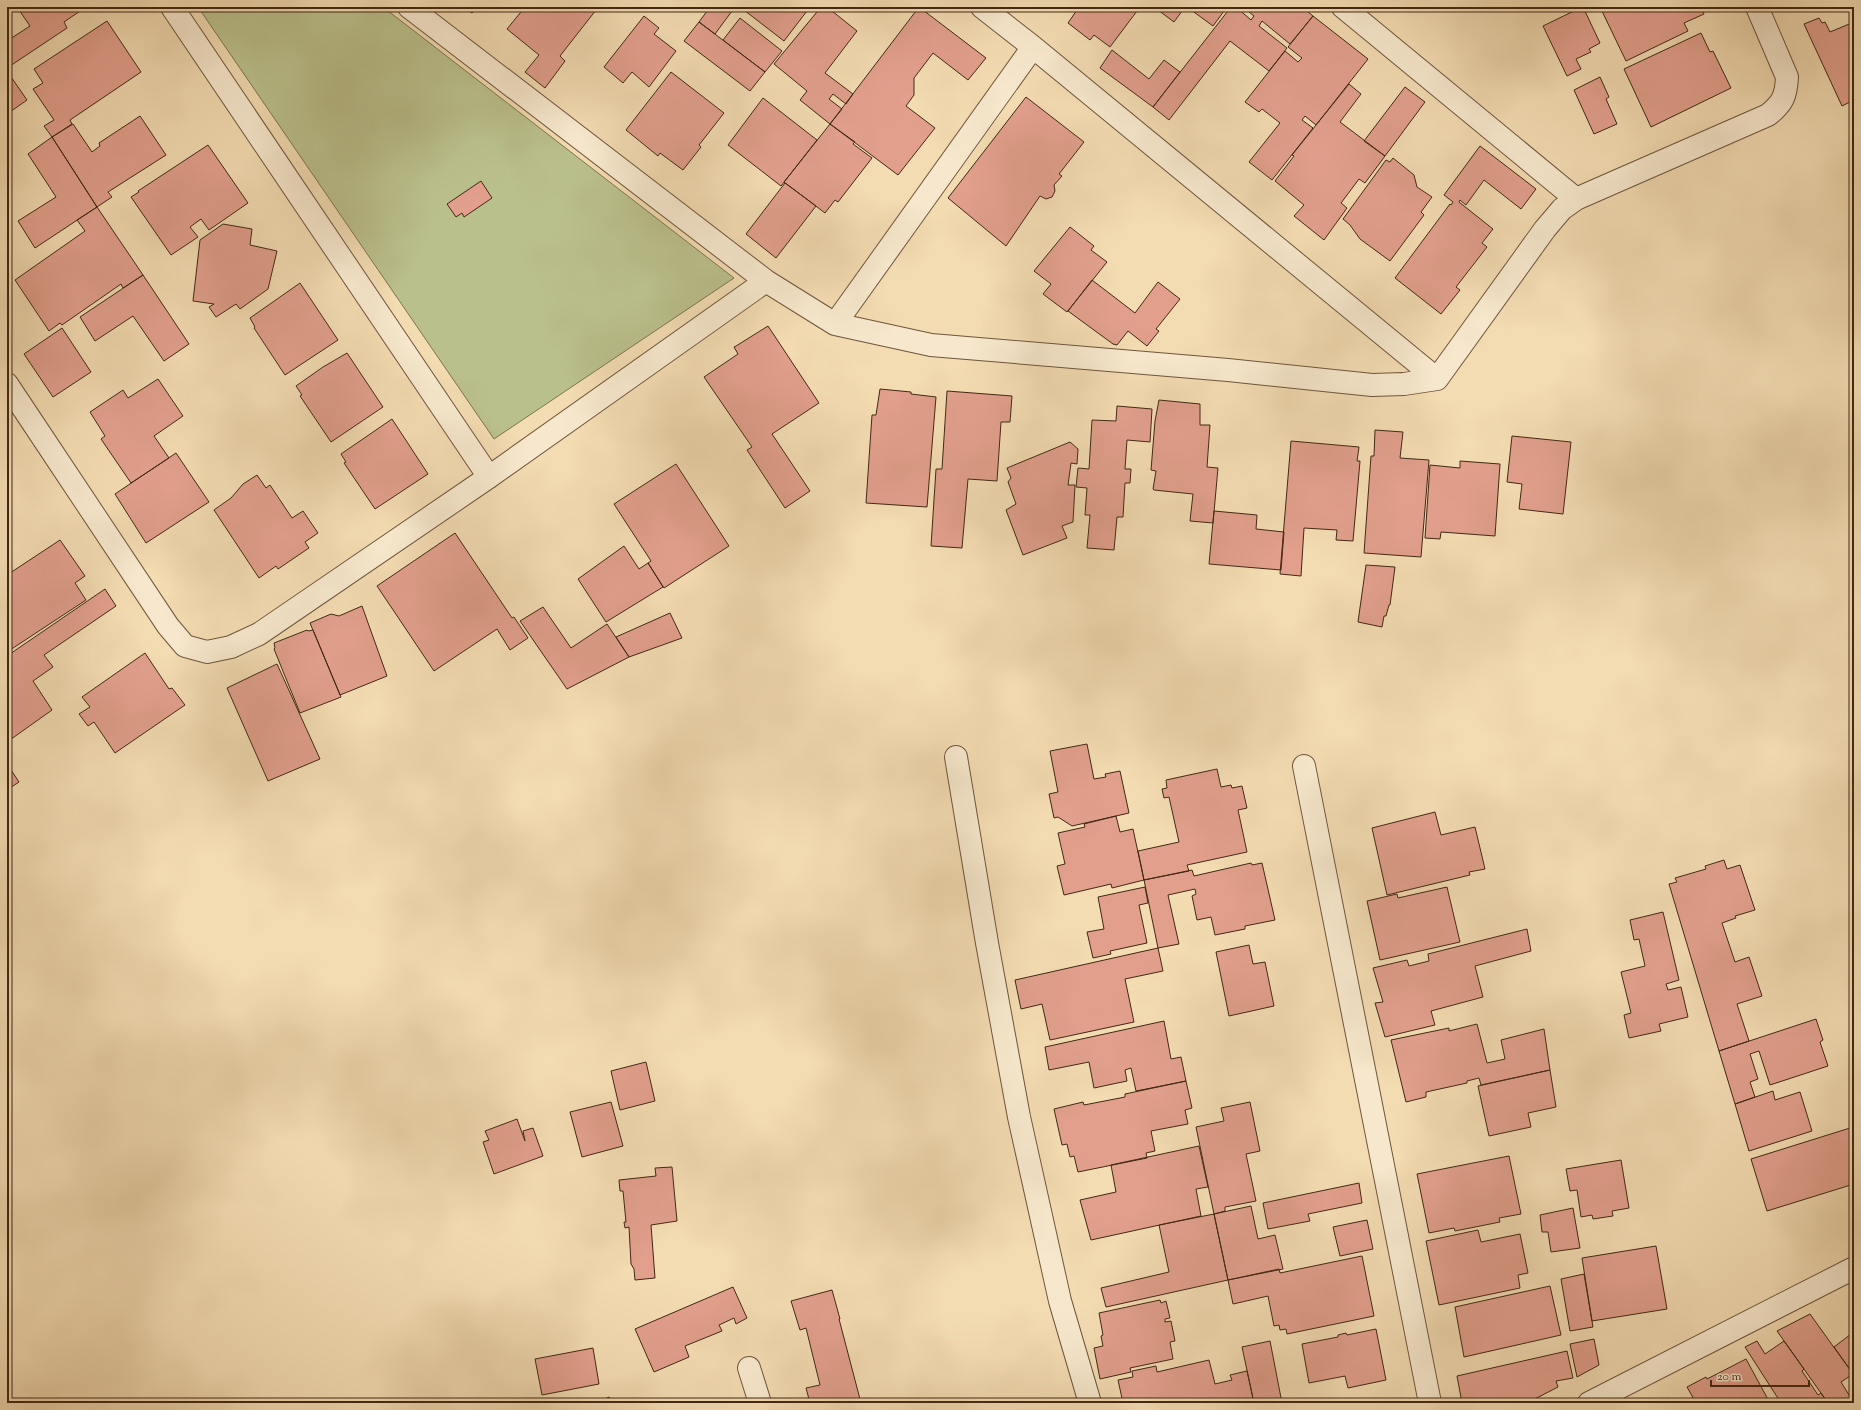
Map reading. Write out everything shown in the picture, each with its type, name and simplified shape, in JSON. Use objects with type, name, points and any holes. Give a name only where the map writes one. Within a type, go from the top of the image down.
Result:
[{"type":"street","points":[[172,7],[489,477]]},
{"type":"street","points":[[409,7],[766,281],[835,324],[931,345],[1228,370],[1372,385],[1404,384],[1437,379],[1544,229],[1562,209],[1576,199],[1768,115],[1780,104],[1787,88],[1787,77],[1757,7]]},
{"type":"street","points":[[982,7],[1034,47],[1437,379]]},
{"type":"street","points":[[1343,7],[1576,199]]},
{"type":"street","points":[[835,324],[1034,47]]},
{"type":"street","points":[[7,384],[168,626],[185,646],[207,652],[231,647],[259,634],[489,477],[766,281]]},
{"type":"street","points":[[956,756],[987,943],[1019,1117],[1060,1301],[1090,1403]]},
{"type":"street","points":[[1304,766],[1424,1402]]},
{"type":"street","points":[[1589,1403],[1854,1268]]},
{"type":"street","points":[[749,1368],[760,1403]]},
{"type":"green space","points":[[198,7],[383,7],[734,278],[494,439]]},
{"type":"building","points":[[17,7],[86,7],[64,22],[67,28],[7,68],[7,41],[30,26]]},
{"type":"building","points":[[464,7],[477,7],[472,13]]},
{"type":"building","points":[[525,7],[592,7],[596,10],[560,56],[565,61],[545,88],[525,72],[539,55],[507,29]]},
{"type":"building","points":[[710,7],[726,7],[732,11],[715,34],[699,22]]},
{"type":"building","points":[[740,7],[810,7],[784,41]]},
{"type":"building","points":[[821,7],[827,7],[857,31],[825,73],[853,94],[846,104],[833,94],[829,99],[842,109],[830,124],[800,100],[807,91],[774,64]]},
{"type":"building","points":[[919,7],[986,58],[968,80],[933,53],[914,78],[914,95],[906,106],[935,128],[898,175],[830,124]]},
{"type":"building","points":[[1079,7],[1140,7],[1110,47],[1094,35],[1090,40],[1068,23]]},
{"type":"building","points":[[1154,7],[1185,7],[1174,22]]},
{"type":"building","points":[[1187,7],[1227,7],[1213,26]]},
{"type":"building","points":[[1231,7],[1236,7],[1251,20],[1254,16],[1243,7],[1302,7],[1313,16],[1290,44],[1262,21],[1259,26],[1287,48],[1269,71],[1230,41],[1169,120],[1153,107]]},
{"type":"building","points":[[1582,7],[1600,43],[1589,49],[1591,52],[1576,59],[1581,69],[1567,76],[1543,26]]},
{"type":"building","points":[[1600,7],[1701,7],[1704,14],[1684,23],[1688,31],[1626,61]]},
{"type":"building","points":[[644,16],[659,28],[654,34],[676,51],[649,87],[632,72],[623,83],[604,67]]},
{"type":"building","points":[[1313,16],[1368,59],[1316,125],[1305,116],[1302,120],[1313,128],[1272,180],[1249,162],[1280,123],[1262,109],[1259,112],[1245,102],[1285,51],[1298,62],[1302,58],[1288,47]]},
{"type":"building","points":[[740,18],[782,51],[765,72],[723,40]]},
{"type":"building","points":[[1819,18],[1822,23],[1825,22],[1830,32],[1854,22],[1854,100],[1842,106],[1804,24]]},
{"type":"building","points":[[107,21],[141,72],[70,120],[72,124],[52,137],[44,126],[54,120],[33,89],[43,83],[34,69]]},
{"type":"building","points":[[699,22],[765,72],[750,91],[684,41]]},
{"type":"building","points":[[1701,33],[1710,52],[1713,51],[1731,88],[1651,127],[1624,69]]},
{"type":"building","points":[[1112,50],[1149,79],[1164,60],[1180,72],[1153,107],[1100,68]]},
{"type":"building","points":[[7,71],[27,100],[7,114]]},
{"type":"building","points":[[671,72],[724,113],[699,145],[701,147],[683,170],[660,153],[658,156],[626,130]]},
{"type":"building","points":[[1600,77],[1609,97],[1606,99],[1617,124],[1594,134],[1574,90]]},
{"type":"building","points":[[1349,84],[1361,94],[1340,122],[1385,156],[1365,183],[1359,179],[1341,203],[1347,208],[1324,240],[1294,216],[1304,205],[1275,181],[1294,156],[1292,155]]},
{"type":"building","points":[[1405,87],[1425,102],[1385,156],[1364,141]]},
{"type":"building","points":[[1026,97],[1084,142],[1059,174],[1062,176],[1054,185],[1055,191],[1052,197],[1046,199],[1040,196],[1006,246],[948,198]]},
{"type":"building","points":[[763,98],[817,140],[781,186],[728,145]]},
{"type":"building","points":[[140,116],[166,155],[108,192],[112,197],[97,207],[52,137],[73,124],[92,152],[100,146],[99,143]]},
{"type":"building","points":[[830,124],[855,142],[853,144],[872,158],[838,202],[835,200],[825,213],[784,182]]},
{"type":"building","points":[[52,137],[97,207],[35,248],[18,221],[56,197],[28,154]]},
{"type":"building","points":[[208,145],[248,203],[209,230],[201,219],[190,227],[198,237],[171,255],[131,197]]},
{"type":"building","points":[[1480,146],[1536,189],[1521,209],[1484,180],[1466,205],[1460,200],[1459,202],[1493,229],[1482,243],[1487,247],[1456,287],[1460,290],[1441,314],[1395,278],[1453,202],[1444,195]]},
{"type":"building","points":[[1393,158],[1414,175],[1417,187],[1432,197],[1421,212],[1424,215],[1390,261],[1360,239],[1350,225],[1343,219],[1386,160],[1390,162]]},
{"type":"building","points":[[481,181],[492,198],[464,217],[462,213],[456,217],[447,204]]},
{"type":"building","points":[[785,183],[816,206],[776,258],[746,234]]},
{"type":"building","points":[[97,207],[143,275],[123,288],[121,284],[62,325],[60,323],[49,331],[15,280],[85,231],[77,220]]},
{"type":"building","points":[[223,224],[252,229],[250,245],[277,251],[268,289],[240,309],[236,304],[216,317],[209,307],[214,304],[193,301],[200,240]]},
{"type":"building","points":[[1070,227],[1094,246],[1091,250],[1107,262],[1067,312],[1043,294],[1051,284],[1034,271]]},
{"type":"building","points":[[143,275],[189,344],[164,361],[133,316],[95,341],[80,317]]},
{"type":"building","points":[[1092,280],[1135,313],[1158,282],[1180,299],[1156,329],[1159,331],[1147,346],[1128,331],[1117,345],[1113,344],[1068,311]]},
{"type":"building","points":[[300,283],[338,340],[285,375],[254,328],[255,327],[250,318]]},
{"type":"building","points":[[768,326],[819,403],[772,434],[810,491],[785,508],[747,450],[752,447],[704,377],[738,354],[734,347]]},
{"type":"building","points":[[62,328],[91,372],[53,397],[24,354]]},
{"type":"building","points":[[347,353],[383,407],[331,442],[300,396],[302,395],[296,386],[323,367]]},
{"type":"building","points":[[158,379],[183,416],[154,436],[169,458],[131,483],[101,439],[105,436],[90,412],[123,390],[128,398]]},
{"type":"building","points":[[880,389],[911,392],[911,394],[936,397],[927,507],[866,503],[872,415],[876,415]]},
{"type":"building","points":[[947,391],[1012,396],[1010,422],[1001,422],[997,481],[968,479],[962,548],[931,546],[936,469],[942,469]]},
{"type":"building","points":[[1159,400],[1200,404],[1200,425],[1210,425],[1207,467],[1218,468],[1213,523],[1190,521],[1193,494],[1153,489],[1156,471],[1151,470],[1155,421]]},
{"type":"building","points":[[1117,406],[1152,409],[1150,442],[1127,440],[1125,469],[1131,469],[1130,483],[1125,483],[1123,517],[1117,517],[1114,550],[1087,548],[1090,515],[1085,515],[1087,488],[1076,487],[1078,468],[1089,469],[1092,420],[1116,421]]},
{"type":"building","points":[[392,419],[428,474],[375,509],[344,463],[346,462],[341,454]]},
{"type":"building","points":[[1375,430],[1403,432],[1400,458],[1429,460],[1421,557],[1364,553],[1371,456],[1374,456]]},
{"type":"building","points":[[1512,436],[1571,442],[1563,514],[1519,509],[1522,484],[1507,482]]},
{"type":"building","points":[[1291,441],[1359,447],[1357,461],[1360,461],[1353,541],[1336,540],[1337,530],[1304,528],[1301,576],[1280,574]]},
{"type":"building","points":[[1070,442],[1078,449],[1077,464],[1071,463],[1068,485],[1075,485],[1073,522],[1062,526],[1067,538],[1023,555],[1006,510],[1016,504],[1008,482],[1011,478],[1007,468]]},
{"type":"building","points":[[176,453],[209,502],[146,543],[115,494]]},
{"type":"building","points":[[1460,461],[1500,464],[1495,536],[1441,532],[1440,539],[1425,538],[1430,465],[1460,468]]},
{"type":"building","points":[[676,464],[729,546],[664,588],[648,563],[651,561],[614,504]]},
{"type":"building","points":[[257,475],[266,488],[270,485],[292,518],[303,511],[318,533],[305,542],[309,548],[278,569],[276,566],[259,578],[214,510],[231,498],[243,484]]},
{"type":"building","points":[[1214,511],[1257,515],[1256,529],[1284,532],[1281,570],[1209,564]]},
{"type":"building","points":[[455,533],[512,618],[514,617],[528,638],[510,650],[497,629],[434,671],[377,586]]},
{"type":"building","points":[[60,540],[85,576],[75,583],[86,600],[10,650],[12,653],[7,656],[7,575]]},
{"type":"building","points":[[624,546],[639,569],[648,563],[663,587],[606,622],[578,579]]},
{"type":"building","points":[[1366,565],[1395,567],[1390,605],[1386,616],[1384,616],[1382,627],[1358,622]]},
{"type":"building","points":[[105,589],[116,606],[44,655],[53,667],[33,681],[52,710],[7,742],[7,656]]},
{"type":"building","points":[[362,606],[387,676],[340,695],[310,623],[331,614],[339,616]]},
{"type":"building","points":[[543,607],[571,648],[607,624],[629,657],[567,689],[520,621]]},
{"type":"building","points":[[670,613],[682,638],[629,657],[616,637]]},
{"type":"building","points":[[307,630],[313,630],[341,697],[300,713],[274,649],[274,643]]},
{"type":"building","points":[[145,653],[169,689],[172,688],[185,705],[115,753],[94,722],[88,726],[79,714],[90,707],[82,697]]},
{"type":"building","points":[[277,664],[320,759],[268,781],[227,688]]},
{"type":"building","points":[[1087,744],[1094,779],[1106,777],[1105,774],[1120,771],[1129,813],[1072,826],[1058,817],[1054,818],[1049,794],[1058,792],[1050,751]]},
{"type":"building","points":[[7,764],[19,782],[7,790]]},
{"type":"building","points":[[1217,769],[1221,787],[1231,785],[1232,788],[1242,786],[1247,808],[1238,810],[1247,852],[1187,865],[1189,871],[1144,880],[1138,851],[1179,842],[1169,797],[1164,798],[1162,789],[1167,788],[1166,780]]},
{"type":"building","points":[[1435,812],[1441,835],[1475,827],[1485,869],[1469,872],[1470,875],[1387,895],[1372,828]]},
{"type":"building","points":[[1116,816],[1120,832],[1133,829],[1144,880],[1112,888],[1111,884],[1064,895],[1057,866],[1065,864],[1058,833],[1085,827],[1084,824]]},
{"type":"building","points":[[1724,860],[1727,869],[1740,865],[1755,910],[1735,916],[1736,918],[1722,923],[1735,962],[1749,957],[1762,996],[1737,1004],[1749,1041],[1719,1051],[1669,884],[1677,882],[1675,878],[1706,869],[1705,866]]},
{"type":"building","points":[[1251,863],[1252,865],[1262,863],[1275,920],[1245,926],[1245,929],[1215,935],[1211,917],[1197,920],[1192,896],[1196,894],[1195,889],[1168,895],[1179,944],[1158,948],[1144,880],[1192,870],[1194,876]]},
{"type":"building","points":[[1145,887],[1148,903],[1139,905],[1147,943],[1110,951],[1111,954],[1093,958],[1087,932],[1104,929],[1098,897]]},
{"type":"building","points":[[1447,887],[1460,942],[1380,960],[1367,901],[1397,894],[1398,898]]},
{"type":"building","points":[[1663,912],[1679,980],[1666,984],[1668,990],[1681,987],[1688,1017],[1659,1024],[1661,1031],[1629,1038],[1624,1015],[1631,1013],[1621,972],[1645,966],[1639,939],[1634,940],[1630,920]]},
{"type":"building","points":[[1527,929],[1531,951],[1475,966],[1483,997],[1431,1011],[1435,1025],[1385,1037],[1375,1003],[1383,1002],[1373,968],[1407,960],[1409,966],[1429,961],[1428,954]]},
{"type":"building","points":[[1249,945],[1253,964],[1265,962],[1274,1006],[1229,1016],[1216,952]]},
{"type":"building","points":[[1158,948],[1163,971],[1125,979],[1134,1022],[1050,1040],[1042,1004],[1021,1009],[1015,980]]},
{"type":"building","points":[[1816,1019],[1823,1040],[1820,1042],[1828,1066],[1770,1085],[1759,1051],[1750,1054],[1758,1079],[1750,1082],[1755,1097],[1735,1104],[1719,1051]]},
{"type":"building","points":[[1164,1021],[1171,1059],[1181,1057],[1186,1081],[1136,1091],[1131,1068],[1125,1070],[1127,1081],[1094,1088],[1089,1062],[1049,1070],[1045,1047]]},
{"type":"building","points":[[1477,1024],[1487,1063],[1505,1059],[1501,1040],[1544,1029],[1550,1070],[1481,1085],[1479,1078],[1467,1081],[1467,1083],[1426,1092],[1426,1097],[1406,1102],[1391,1040],[1449,1028],[1449,1031]]},
{"type":"building","points":[[646,1062],[655,1101],[620,1110],[611,1071]]},
{"type":"building","points":[[1550,1070],[1556,1107],[1528,1113],[1531,1127],[1489,1136],[1478,1086]]},
{"type":"building","points":[[1186,1081],[1192,1108],[1185,1110],[1188,1124],[1151,1131],[1155,1151],[1146,1153],[1147,1158],[1078,1172],[1074,1156],[1070,1157],[1067,1144],[1062,1145],[1054,1109],[1083,1102],[1084,1105],[1125,1097],[1125,1094]]},
{"type":"building","points":[[1773,1091],[1775,1100],[1800,1092],[1812,1131],[1749,1151],[1735,1104]]},
{"type":"building","points":[[611,1102],[623,1146],[582,1157],[570,1112]]},
{"type":"building","points":[[1250,1102],[1260,1151],[1246,1154],[1256,1201],[1225,1207],[1225,1211],[1214,1214],[1196,1127],[1224,1121],[1221,1108]]},
{"type":"building","points":[[517,1119],[525,1141],[523,1131],[533,1128],[543,1156],[494,1174],[483,1142],[489,1140],[485,1131]]},
{"type":"building","points":[[1850,1128],[1854,1141],[1854,1184],[1767,1211],[1751,1159]]},
{"type":"building","points":[[1199,1146],[1208,1187],[1196,1189],[1201,1216],[1091,1240],[1080,1200],[1116,1192],[1111,1165]]},
{"type":"building","points":[[1509,1156],[1521,1214],[1499,1218],[1500,1222],[1455,1231],[1454,1228],[1429,1233],[1417,1174]]},
{"type":"building","points":[[1621,1160],[1629,1208],[1612,1211],[1613,1216],[1593,1219],[1592,1215],[1581,1217],[1577,1190],[1570,1191],[1566,1169]]},
{"type":"building","points":[[672,1167],[677,1221],[651,1225],[655,1278],[635,1280],[634,1269],[631,1264],[629,1227],[625,1228],[624,1222],[626,1222],[623,1191],[620,1191],[619,1180],[656,1176],[655,1168]]},
{"type":"building","points":[[1359,1183],[1362,1203],[1308,1214],[1310,1221],[1268,1229],[1263,1203]]},
{"type":"building","points":[[1251,1206],[1258,1239],[1275,1235],[1283,1269],[1228,1280],[1214,1214]]},
{"type":"building","points":[[1573,1208],[1580,1248],[1551,1252],[1548,1232],[1542,1232],[1540,1215]]},
{"type":"building","points":[[1214,1214],[1228,1280],[1106,1307],[1101,1288],[1169,1272],[1159,1225]]},
{"type":"building","points":[[1367,1220],[1373,1249],[1340,1256],[1333,1227]]},
{"type":"building","points":[[1478,1230],[1481,1242],[1520,1234],[1528,1273],[1518,1275],[1520,1288],[1439,1305],[1426,1241]]},
{"type":"building","points":[[1656,1246],[1667,1309],[1592,1321],[1582,1258]]},
{"type":"building","points":[[1362,1256],[1374,1316],[1287,1334],[1286,1329],[1280,1330],[1279,1325],[1274,1326],[1268,1296],[1233,1304],[1228,1280],[1279,1269],[1280,1273]]},
{"type":"building","points":[[1584,1274],[1593,1327],[1570,1331],[1561,1279]]},
{"type":"building","points":[[1550,1286],[1561,1335],[1464,1357],[1455,1307]]},
{"type":"building","points":[[733,1287],[747,1318],[736,1324],[734,1318],[719,1325],[722,1331],[685,1346],[689,1357],[654,1372],[635,1329]]},
{"type":"building","points":[[832,1290],[861,1403],[810,1403],[806,1388],[820,1385],[806,1328],[800,1330],[791,1301]]},
{"type":"building","points":[[1160,1300],[1161,1303],[1166,1301],[1170,1318],[1165,1319],[1165,1322],[1171,1321],[1175,1341],[1170,1342],[1173,1359],[1130,1368],[1131,1372],[1100,1379],[1094,1348],[1103,1346],[1101,1336],[1103,1335],[1099,1313]]},
{"type":"building","points":[[1854,1304],[1854,1315],[1849,1307]]},
{"type":"building","points":[[1810,1314],[1853,1374],[1841,1382],[1854,1403],[1828,1403],[1777,1331]]},
{"type":"building","points":[[1376,1329],[1386,1380],[1348,1388],[1345,1376],[1309,1383],[1302,1344],[1338,1337],[1338,1335],[1346,1333],[1347,1335]]},
{"type":"building","points":[[1851,1334],[1854,1338],[1854,1375],[1834,1347]]},
{"type":"building","points":[[1594,1339],[1599,1365],[1577,1377],[1570,1344]]},
{"type":"building","points":[[1270,1341],[1282,1403],[1254,1403],[1242,1347]]},
{"type":"building","points":[[1757,1341],[1765,1354],[1784,1341],[1804,1369],[1802,1371],[1818,1395],[1821,1393],[1828,1403],[1781,1403],[1745,1347]]},
{"type":"building","points":[[593,1348],[599,1384],[542,1395],[535,1359]]},
{"type":"building","points":[[1567,1351],[1573,1378],[1556,1381],[1558,1387],[1527,1403],[1462,1403],[1457,1376]]},
{"type":"building","points":[[1746,1359],[1770,1403],[1696,1403],[1687,1387],[1706,1377],[1707,1379]]},
{"type":"building","points":[[1209,1360],[1215,1384],[1232,1380],[1230,1375],[1247,1371],[1254,1403],[1123,1403],[1118,1380],[1133,1377],[1132,1371],[1156,1366],[1157,1372]]},
{"type":"building","points":[[609,1397],[612,1403],[596,1403]]}]
